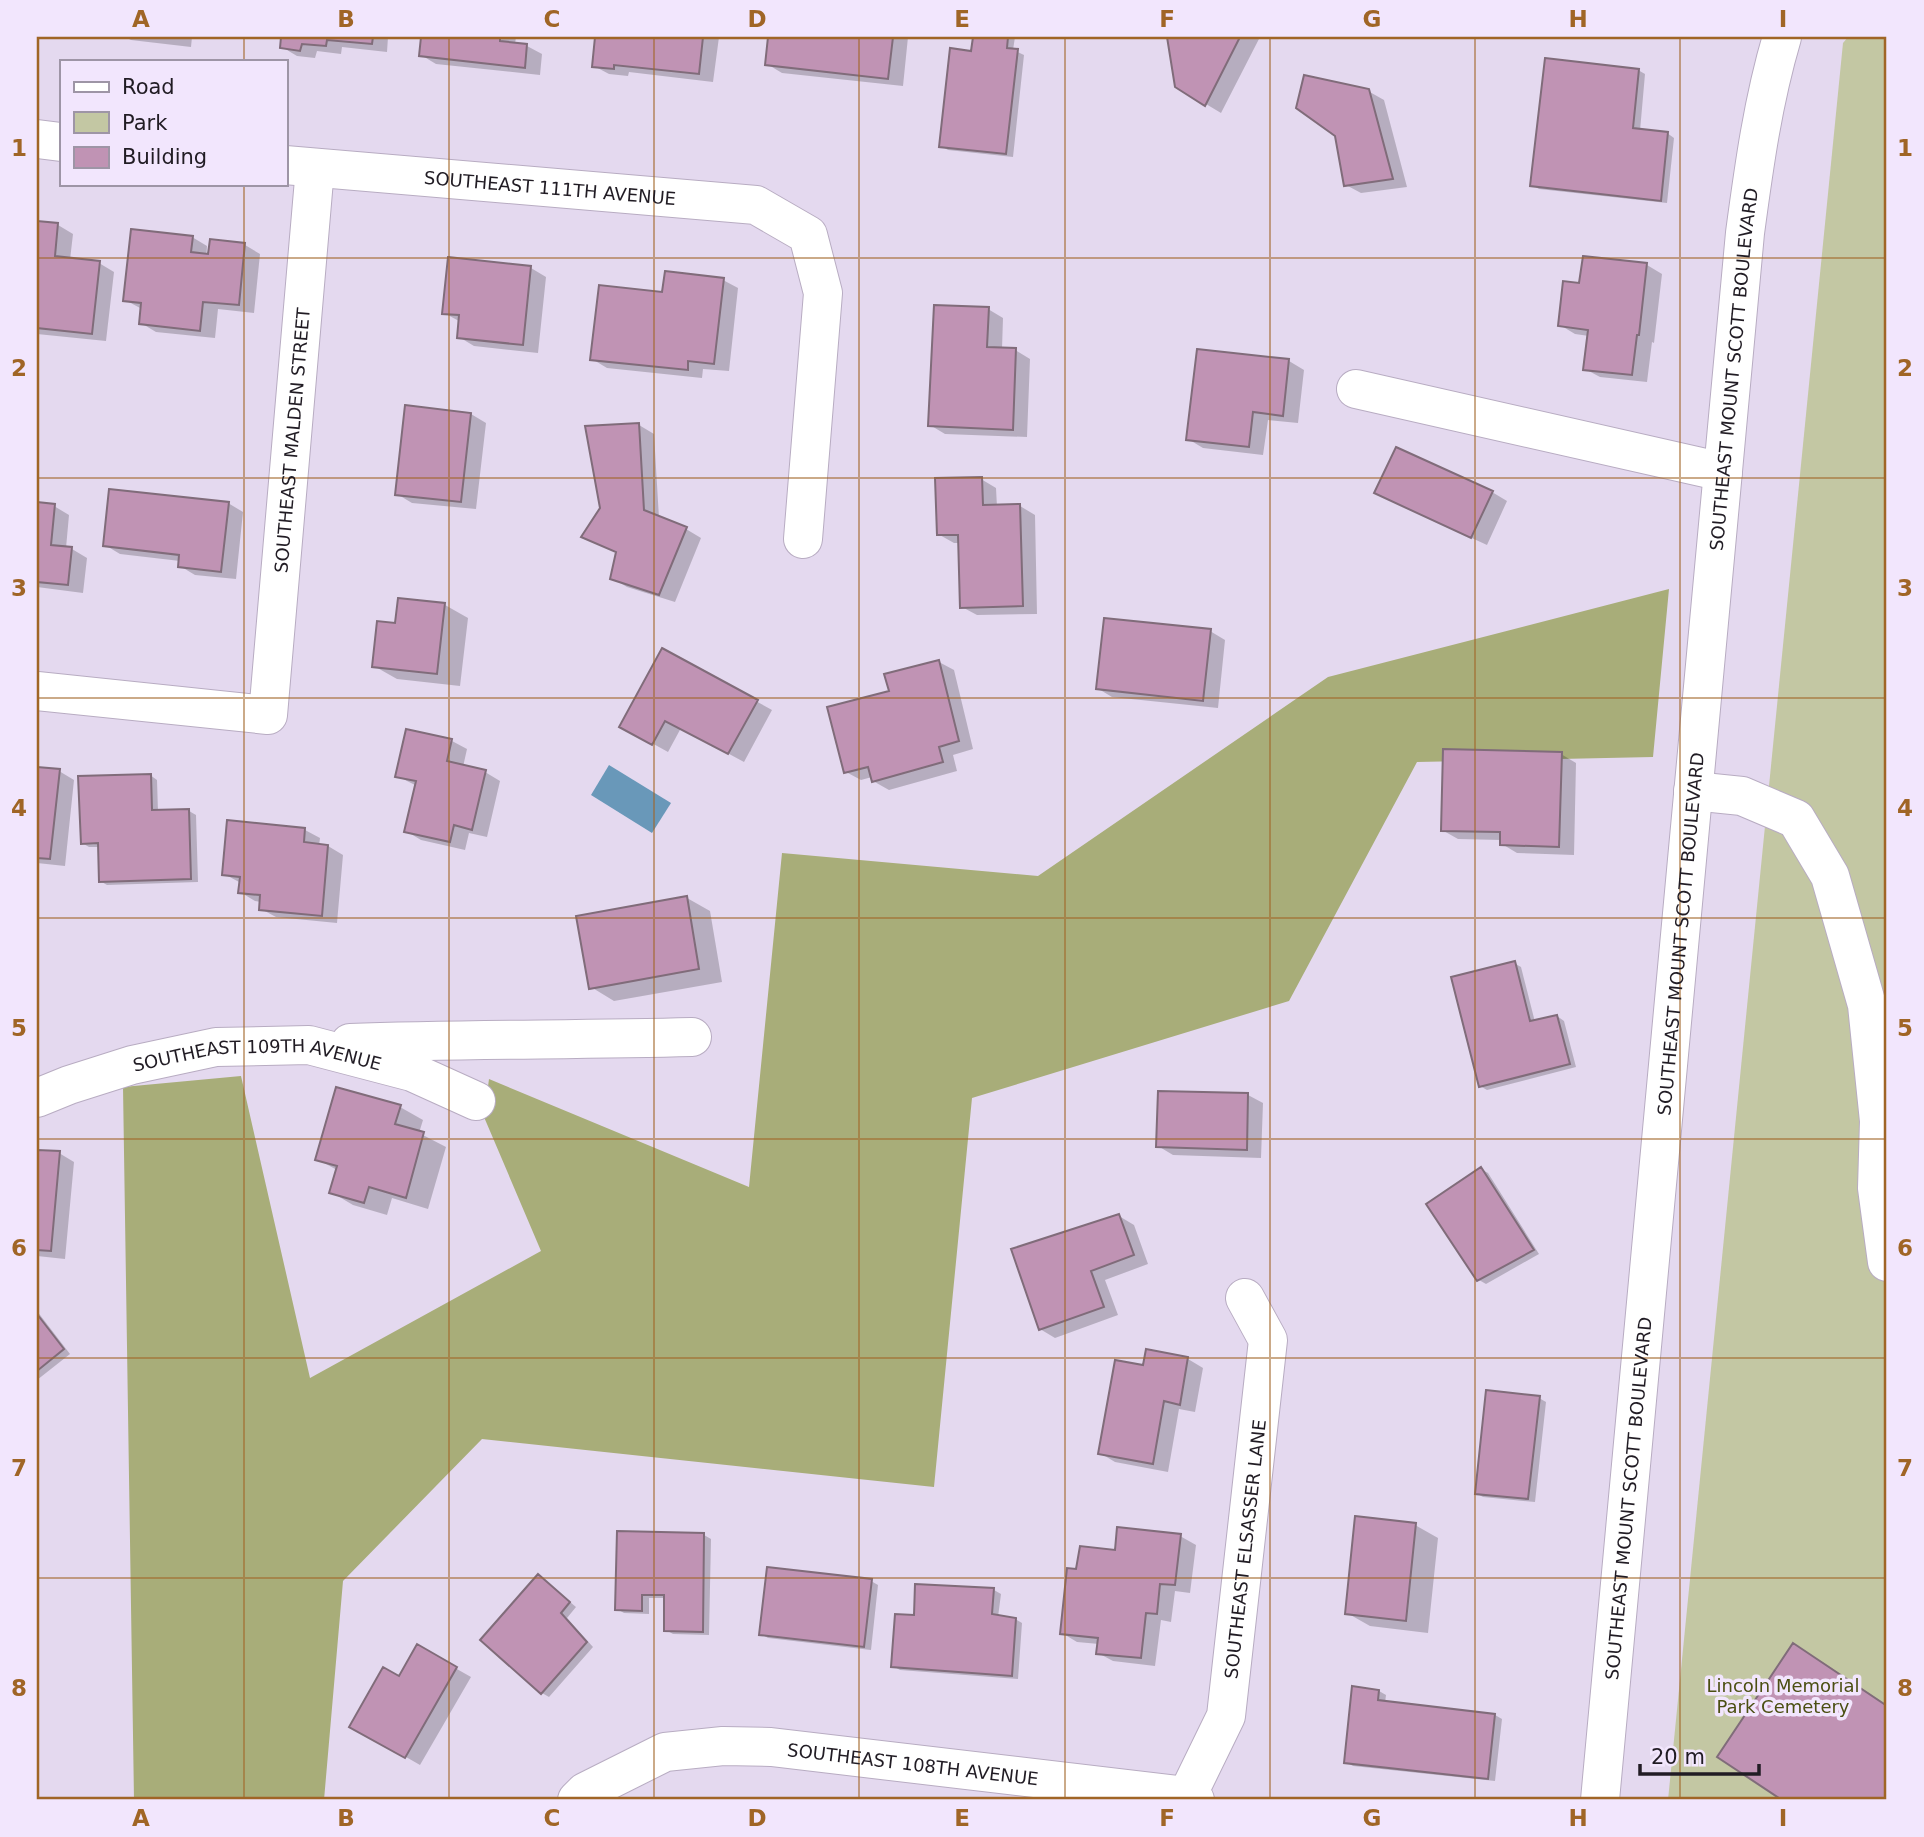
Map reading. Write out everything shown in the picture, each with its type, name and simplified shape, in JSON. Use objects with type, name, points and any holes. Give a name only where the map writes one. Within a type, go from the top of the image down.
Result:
[{"type":"street","name":"SOUTHEAST MOUNT SCOTT BOULEVARD","points":[[1600,1800],[1745,233],[1756,146],[1773,48]]},
{"type":"street","points":[[37,139],[60,142]]},
{"type":"street","name":"SOUTHEAST 111TH AVENUE","points":[[300,166],[756,205],[808,235],[823,293],[803,539]]},
{"type":"street","name":"SOUTHEAST MALDEN STREET","points":[[37,691],[268,715],[300,166]]},
{"type":"street","points":[[1356,388],[1723,472]]},
{"type":"street","points":[[1693,791],[1742,796],[1796,819],[1830,876],[1877,1000],[1883,1128],[1877,1188],[1887,1262]]},
{"type":"street","points":[[309,1045],[441,1040],[562,1041],[692,1037]]},
{"type":"street","name":"SOUTHEAST 109TH AVENUE","points":[[37,1098],[132,1065],[216,1047],[309,1045],[412,1072],[476,1101]]},
{"type":"street","name":"SOUTHEAST ELSASSER LANE","points":[[1191,1798],[1226,1716],[1268,1340],[1245,1298]]},
{"type":"street","name":"SOUTHEAST 108TH AVENUE","points":[[577,1800],[585,1792],[664,1752],[723,1746],[771,1748],[1191,1798]]},
{"type":"green space","name":"Lincoln Memorial Park Cemetery","points":[[1848,37],[1887,37],[1887,1800],[1668,1800],[1843,43]]},
{"type":"green space","points":[[1669,589],[1653,757],[1417,762],[1289,1001],[972,1098],[934,1487],[482,1439],[343,1581],[324,1800],[134,1800],[123,1087],[241,1076],[310,1378],[541,1251],[484,1117],[489,1079],[749,1187],[782,853],[1038,876],[1328,677]]},
{"type":"water","points":[[609,765],[671,803],[652,833],[591,795]]},
{"type":"building","points":[[281,37],[373,37],[372,44],[327,40],[326,46],[302,44],[300,51],[280,48]]},
{"type":"building","points":[[421,37],[500,37],[500,41],[527,44],[525,68],[419,56]]},
{"type":"building","points":[[595,37],[703,37],[699,74],[614,65],[614,69],[592,67]]},
{"type":"building","points":[[768,37],[893,37],[888,79],[765,65]]},
{"type":"building","points":[[973,37],[1008,37],[1007,48],[1018,49],[1006,154],[939,147],[950,48],[971,51]]},
{"type":"building","points":[[1167,37],[1240,37],[1205,106],[1175,87]]},
{"type":"building","points":[[1545,58],[1639,69],[1633,128],[1668,132],[1661,201],[1530,186]]},
{"type":"building","points":[[1304,75],[1369,89],[1393,179],[1344,186],[1335,136],[1296,108]]},
{"type":"building","points":[[37,221],[58,223],[55,256],[100,261],[92,334],[37,328]]},
{"type":"building","points":[[131,229],[193,236],[191,252],[208,254],[210,239],[245,243],[239,305],[203,302],[200,331],[139,324],[141,303],[123,301]]},
{"type":"building","points":[[1583,256],[1647,263],[1632,375],[1583,370],[1588,330],[1558,326],[1563,281],[1579,283]]},
{"type":"building","points":[[448,257],[531,266],[523,345],[457,338],[459,315],[442,314]]},
{"type":"building","points":[[665,271],[724,278],[714,364],[688,361],[688,370],[590,360],[599,285],[662,292]]},
{"type":"building","points":[[934,305],[989,307],[987,347],[1016,348],[1013,430],[928,426]]},
{"type":"building","points":[[1197,349],[1289,359],[1283,416],[1253,412],[1249,447],[1186,440]]},
{"type":"building","points":[[405,405],[471,413],[461,502],[395,495]]},
{"type":"building","points":[[639,423],[644,510],[687,527],[659,595],[610,579],[616,552],[581,537],[600,508],[585,426]]},
{"type":"building","points":[[1396,447],[1493,491],[1471,538],[1374,493]]},
{"type":"building","points":[[982,477],[983,505],[1020,504],[1023,606],[960,608],[958,535],[937,535],[935,478]]},
{"type":"building","points":[[109,489],[229,502],[221,572],[178,567],[179,555],[103,546]]},
{"type":"building","points":[[37,502],[55,504],[51,545],[72,547],[68,585],[37,582]]},
{"type":"building","points":[[398,598],[445,603],[437,674],[372,667],[377,621],[395,623]]},
{"type":"building","points":[[1104,618],[1211,629],[1203,701],[1096,689]]},
{"type":"building","points":[[662,648],[758,700],[728,754],[665,721],[652,745],[619,727]]},
{"type":"building","points":[[939,660],[959,741],[939,747],[943,762],[872,782],[868,767],[844,773],[827,707],[889,691],[884,674]]},
{"type":"building","points":[[406,729],[452,739],[447,761],[486,770],[472,830],[454,825],[450,842],[404,832],[416,781],[395,777]]},
{"type":"building","points":[[1443,749],[1562,752],[1559,847],[1500,845],[1500,832],[1441,831]]},
{"type":"building","points":[[37,767],[60,769],[50,859],[37,858]]},
{"type":"building","points":[[151,774],[152,810],[189,809],[191,879],[99,882],[98,843],[81,844],[78,776]]},
{"type":"building","points":[[227,820],[305,828],[304,842],[328,845],[322,916],[259,910],[260,895],[238,893],[240,877],[222,875]]},
{"type":"building","points":[[687,896],[699,969],[589,989],[576,916]]},
{"type":"building","points":[[1515,961],[1530,1021],[1557,1015],[1570,1064],[1479,1087],[1451,977]]},
{"type":"building","points":[[336,1087],[401,1105],[395,1124],[424,1132],[406,1198],[369,1187],[364,1203],[329,1193],[337,1166],[315,1160]]},
{"type":"building","points":[[1158,1091],[1248,1093],[1247,1150],[1156,1147]]},
{"type":"building","points":[[37,1150],[60,1151],[51,1251],[37,1250]]},
{"type":"building","points":[[1481,1167],[1534,1250],[1477,1281],[1426,1204]]},
{"type":"building","points":[[1119,1214],[1134,1255],[1091,1271],[1104,1307],[1039,1330],[1011,1249]]},
{"type":"building","points":[[37,1314],[64,1349],[37,1371]]},
{"type":"building","points":[[1146,1349],[1188,1357],[1180,1405],[1164,1401],[1153,1464],[1098,1454],[1115,1360],[1143,1365]]},
{"type":"building","points":[[1486,1390],[1540,1396],[1528,1499],[1475,1494]]},
{"type":"building","points":[[1355,1516],[1416,1523],[1406,1621],[1345,1614]]},
{"type":"building","points":[[1117,1527],[1181,1534],[1175,1585],[1160,1584],[1157,1614],[1146,1613],[1141,1658],[1096,1654],[1098,1638],[1060,1634],[1067,1568],[1076,1569],[1080,1546],[1115,1550]]},
{"type":"building","points":[[617,1531],[704,1533],[703,1632],[664,1631],[664,1595],[642,1595],[642,1611],[615,1610]]},
{"type":"building","points":[[767,1567],[872,1579],[864,1647],[759,1635]]},
{"type":"building","points":[[538,1574],[570,1602],[561,1613],[587,1642],[541,1694],[480,1640]]},
{"type":"building","points":[[915,1584],[994,1588],[992,1614],[1016,1618],[1012,1676],[891,1667],[895,1614],[914,1615]]},
{"type":"building","points":[[1793,1643],[1887,1706],[1887,1800],[1782,1800],[1717,1757]]},
{"type":"building","points":[[417,1644],[457,1667],[405,1758],[349,1727],[383,1667],[399,1676]]},
{"type":"building","points":[[1352,1686],[1379,1690],[1378,1700],[1495,1714],[1488,1779],[1344,1763]]}]
